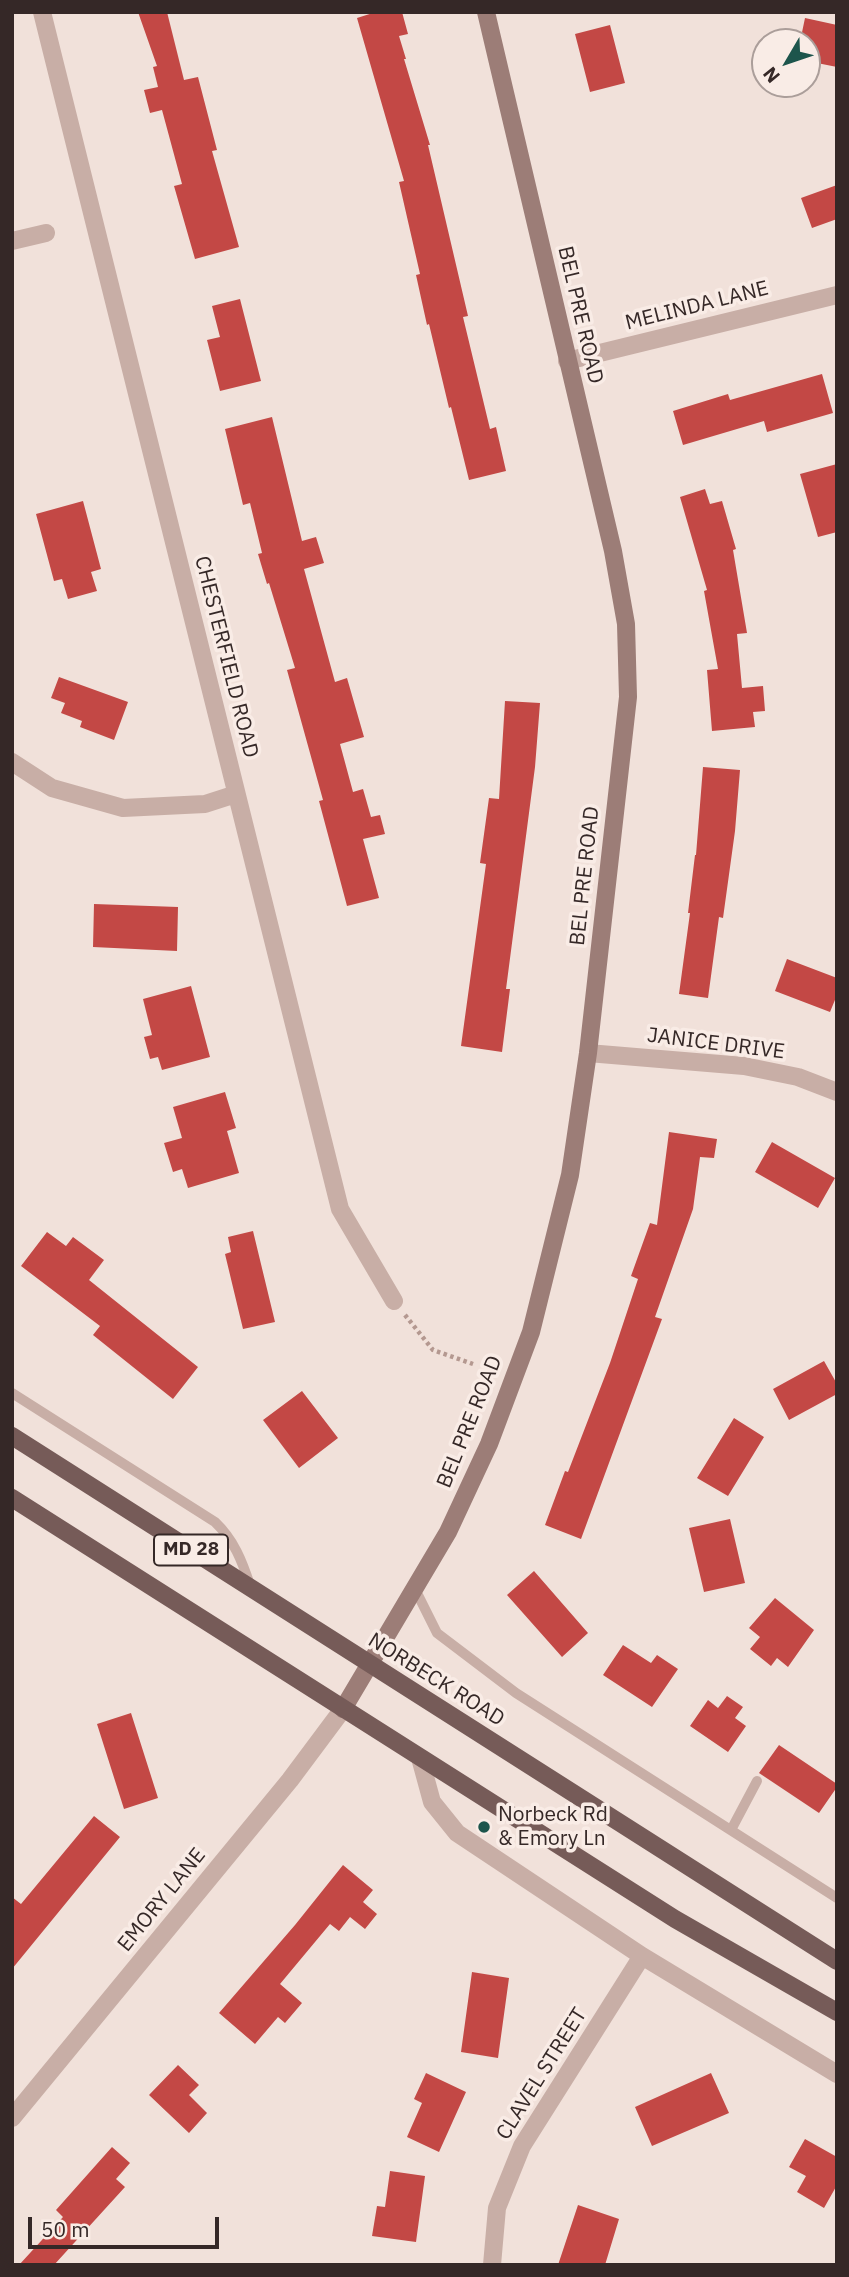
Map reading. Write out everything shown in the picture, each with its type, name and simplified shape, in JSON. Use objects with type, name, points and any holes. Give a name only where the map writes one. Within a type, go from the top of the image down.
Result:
[{"type":"main road","name":"BEL PRE ROAD","points":[[343,1709],[448,1532],[489,1444],[531,1332],[570,1175],[588,1053],[628,697],[626,624],[613,551],[486,12]]},
{"type":"main road","name":"NORBECK ROAD","points":[[12,1436],[837,1962]]},
{"type":"main road","name":"MD 28","points":[[12,1498],[675,1919],[837,2012]]},
{"type":"street","name":"CHESTERFIELD ROAD","points":[[42,12],[340,1209],[394,1301]]},
{"type":"street","points":[[12,241],[46,233]]},
{"type":"street","name":"MELINDA LANE","points":[[568,361],[837,295]]},
{"type":"street","points":[[12,762],[52,789],[123,808],[205,804],[236,794]]},
{"type":"street","name":"JANICE DRIVE","points":[[588,1053],[744,1066],[799,1077],[837,1092]]},
{"type":"street","name":"EMORY LANE","points":[[12,2118],[290,1780],[343,1709]]},
{"type":"street","points":[[420,1759],[432,1802],[457,1833],[642,1956],[837,2074]]},
{"type":"street","name":"CLAVEL STREET","points":[[492,2265],[497,2208],[522,2146],[642,1956]]},
{"type":"lane","points":[[12,1393],[215,1522],[240,1555],[251,1589]]},
{"type":"lane","points":[[415,1589],[437,1633],[516,1693],[837,1898]]},
{"type":"lane","points":[[731,1830],[757,1781]]},
{"type":"path","points":[[394,1301],[433,1350],[473,1364]]},
{"type":"building","points":[[138,12],[167,12],[184,80],[198,77],[217,150],[212,151],[239,247],[195,259],[174,186],[182,184],[162,110],[150,113],[144,90],[158,87],[153,67],[157,66]]},
{"type":"building","points":[[376,12],[402,12],[408,34],[399,36],[404,59],[430,145],[468,316],[463,317],[490,429],[496,427],[506,471],[469,480],[416,275],[420,274],[399,182],[404,181],[357,18]]},
{"type":"building","points":[[805,18],[837,25],[837,67],[821,64],[821,28],[803,28]]},
{"type":"building","points":[[610,25],[625,83],[590,92],[575,34]]},
{"type":"building","points":[[837,185],[837,219],[812,228],[801,198]]},
{"type":"building","points":[[240,299],[261,381],[220,391],[207,340],[220,337],[212,306]]},
{"type":"building","points":[[822,374],[833,413],[767,432],[764,421],[683,445],[673,411],[728,394],[730,400]]},
{"type":"building","points":[[272,417],[302,541],[316,537],[324,563],[304,569],[335,682],[347,678],[364,737],[340,744],[353,792],[363,789],[371,817],[380,815],[385,834],[363,839],[379,898],[347,906],[319,801],[323,800],[287,670],[295,668],[258,554],[262,553],[250,503],[243,505],[225,429]]},
{"type":"building","points":[[837,464],[837,532],[818,537],[800,474]]},
{"type":"building","points":[[705,489],[710,504],[722,501],[736,549],[733,550],[747,633],[737,634],[742,688],[763,686],[765,711],[753,712],[755,727],[712,731],[707,670],[718,669],[704,591],[707,590],[680,497]]},
{"type":"building","points":[[83,501],[101,569],[91,572],[97,591],[68,599],[62,579],[54,581],[36,514]]},
{"type":"building","points":[[59,677],[128,702],[114,740],[80,727],[82,721],[61,713],[65,703],[51,698]]},
{"type":"building","points":[[505,701],[540,703],[535,767],[506,989],[510,989],[502,1052],[461,1046],[486,864],[480,863],[489,798],[499,799]]},
{"type":"building","points":[[703,767],[740,770],[723,918],[719,917],[708,998],[679,994],[690,913]]},
{"type":"building","points":[[94,904],[178,907],[177,951],[93,947]]},
{"type":"building","points":[[787,959],[837,978],[837,995],[830,1012],[775,991]]},
{"type":"building","points":[[191,986],[210,1057],[162,1070],[158,1057],[150,1059],[144,1037],[152,1035],[143,999]]},
{"type":"building","points":[[225,1092],[236,1128],[227,1131],[239,1173],[188,1188],[182,1169],[173,1172],[164,1143],[182,1138],[173,1107]]},
{"type":"building","points":[[669,1132],[717,1139],[714,1158],[700,1157],[693,1209],[655,1317],[662,1319],[581,1539],[545,1525],[610,1363],[638,1279],[631,1276],[650,1223],[657,1225]]},
{"type":"building","points":[[772,1142],[835,1178],[818,1208],[755,1172]]},
{"type":"building","points":[[253,1231],[275,1322],[243,1329],[225,1254],[231,1252],[228,1237]]},
{"type":"building","points":[[47,1232],[66,1246],[73,1237],[104,1260],[89,1280],[198,1367],[173,1399],[93,1335],[100,1326],[21,1266]]},
{"type":"building","points":[[824,1361],[837,1384],[837,1394],[789,1420],[773,1389]]},
{"type":"building","points":[[302,1391],[338,1438],[299,1468],[263,1420]]},
{"type":"building","points":[[734,1418],[764,1437],[728,1496],[697,1478]]},
{"type":"building","points":[[730,1519],[745,1583],[704,1592],[689,1528]]},
{"type":"building","points":[[534,1571],[588,1633],[562,1657],[507,1595]]},
{"type":"building","points":[[775,1598],[814,1630],[788,1667],[777,1658],[771,1666],[750,1649],[760,1637],[749,1628]]},
{"type":"building","points":[[623,1645],[651,1663],[657,1655],[678,1669],[652,1707],[603,1675]]},
{"type":"building","points":[[727,1696],[743,1707],[735,1718],[746,1726],[728,1752],[690,1726],[708,1700],[718,1708]]},
{"type":"building","points":[[131,1713],[158,1798],[124,1809],[97,1724]]},
{"type":"building","points":[[779,1745],[837,1784],[819,1813],[759,1773]]},
{"type":"building","points":[[94,1816],[120,1837],[12,1969],[12,1897],[21,1904]]},
{"type":"building","points":[[343,1865],[373,1890],[363,1902],[377,1914],[365,1929],[350,1917],[339,1931],[330,1924],[280,1984],[302,2003],[285,2023],[278,2017],[255,2044],[219,2013]]},
{"type":"building","points":[[472,1972],[509,1978],[498,2058],[461,2052]]},
{"type":"building","points":[[178,2065],[199,2085],[189,2095],[207,2113],[189,2133],[149,2095]]},
{"type":"building","points":[[426,2073],[466,2092],[439,2152],[407,2137],[422,2103],[414,2099]]},
{"type":"building","points":[[711,2073],[729,2113],[652,2146],[635,2107]]},
{"type":"building","points":[[805,2139],[837,2157],[837,2185],[824,2208],[797,2192],[806,2176],[789,2167]]},
{"type":"building","points":[[112,2147],[130,2163],[116,2179],[125,2187],[54,2265],[19,2265],[63,2217],[56,2210]]},
{"type":"building","points":[[390,2171],[425,2176],[416,2242],[372,2236],[377,2206],[385,2207]]},
{"type":"building","points":[[578,2205],[619,2219],[605,2265],[558,2265]]},
{"type":"place","name":"Norbeck Rd & Emory Ln","points":[[484,1827]]}]
